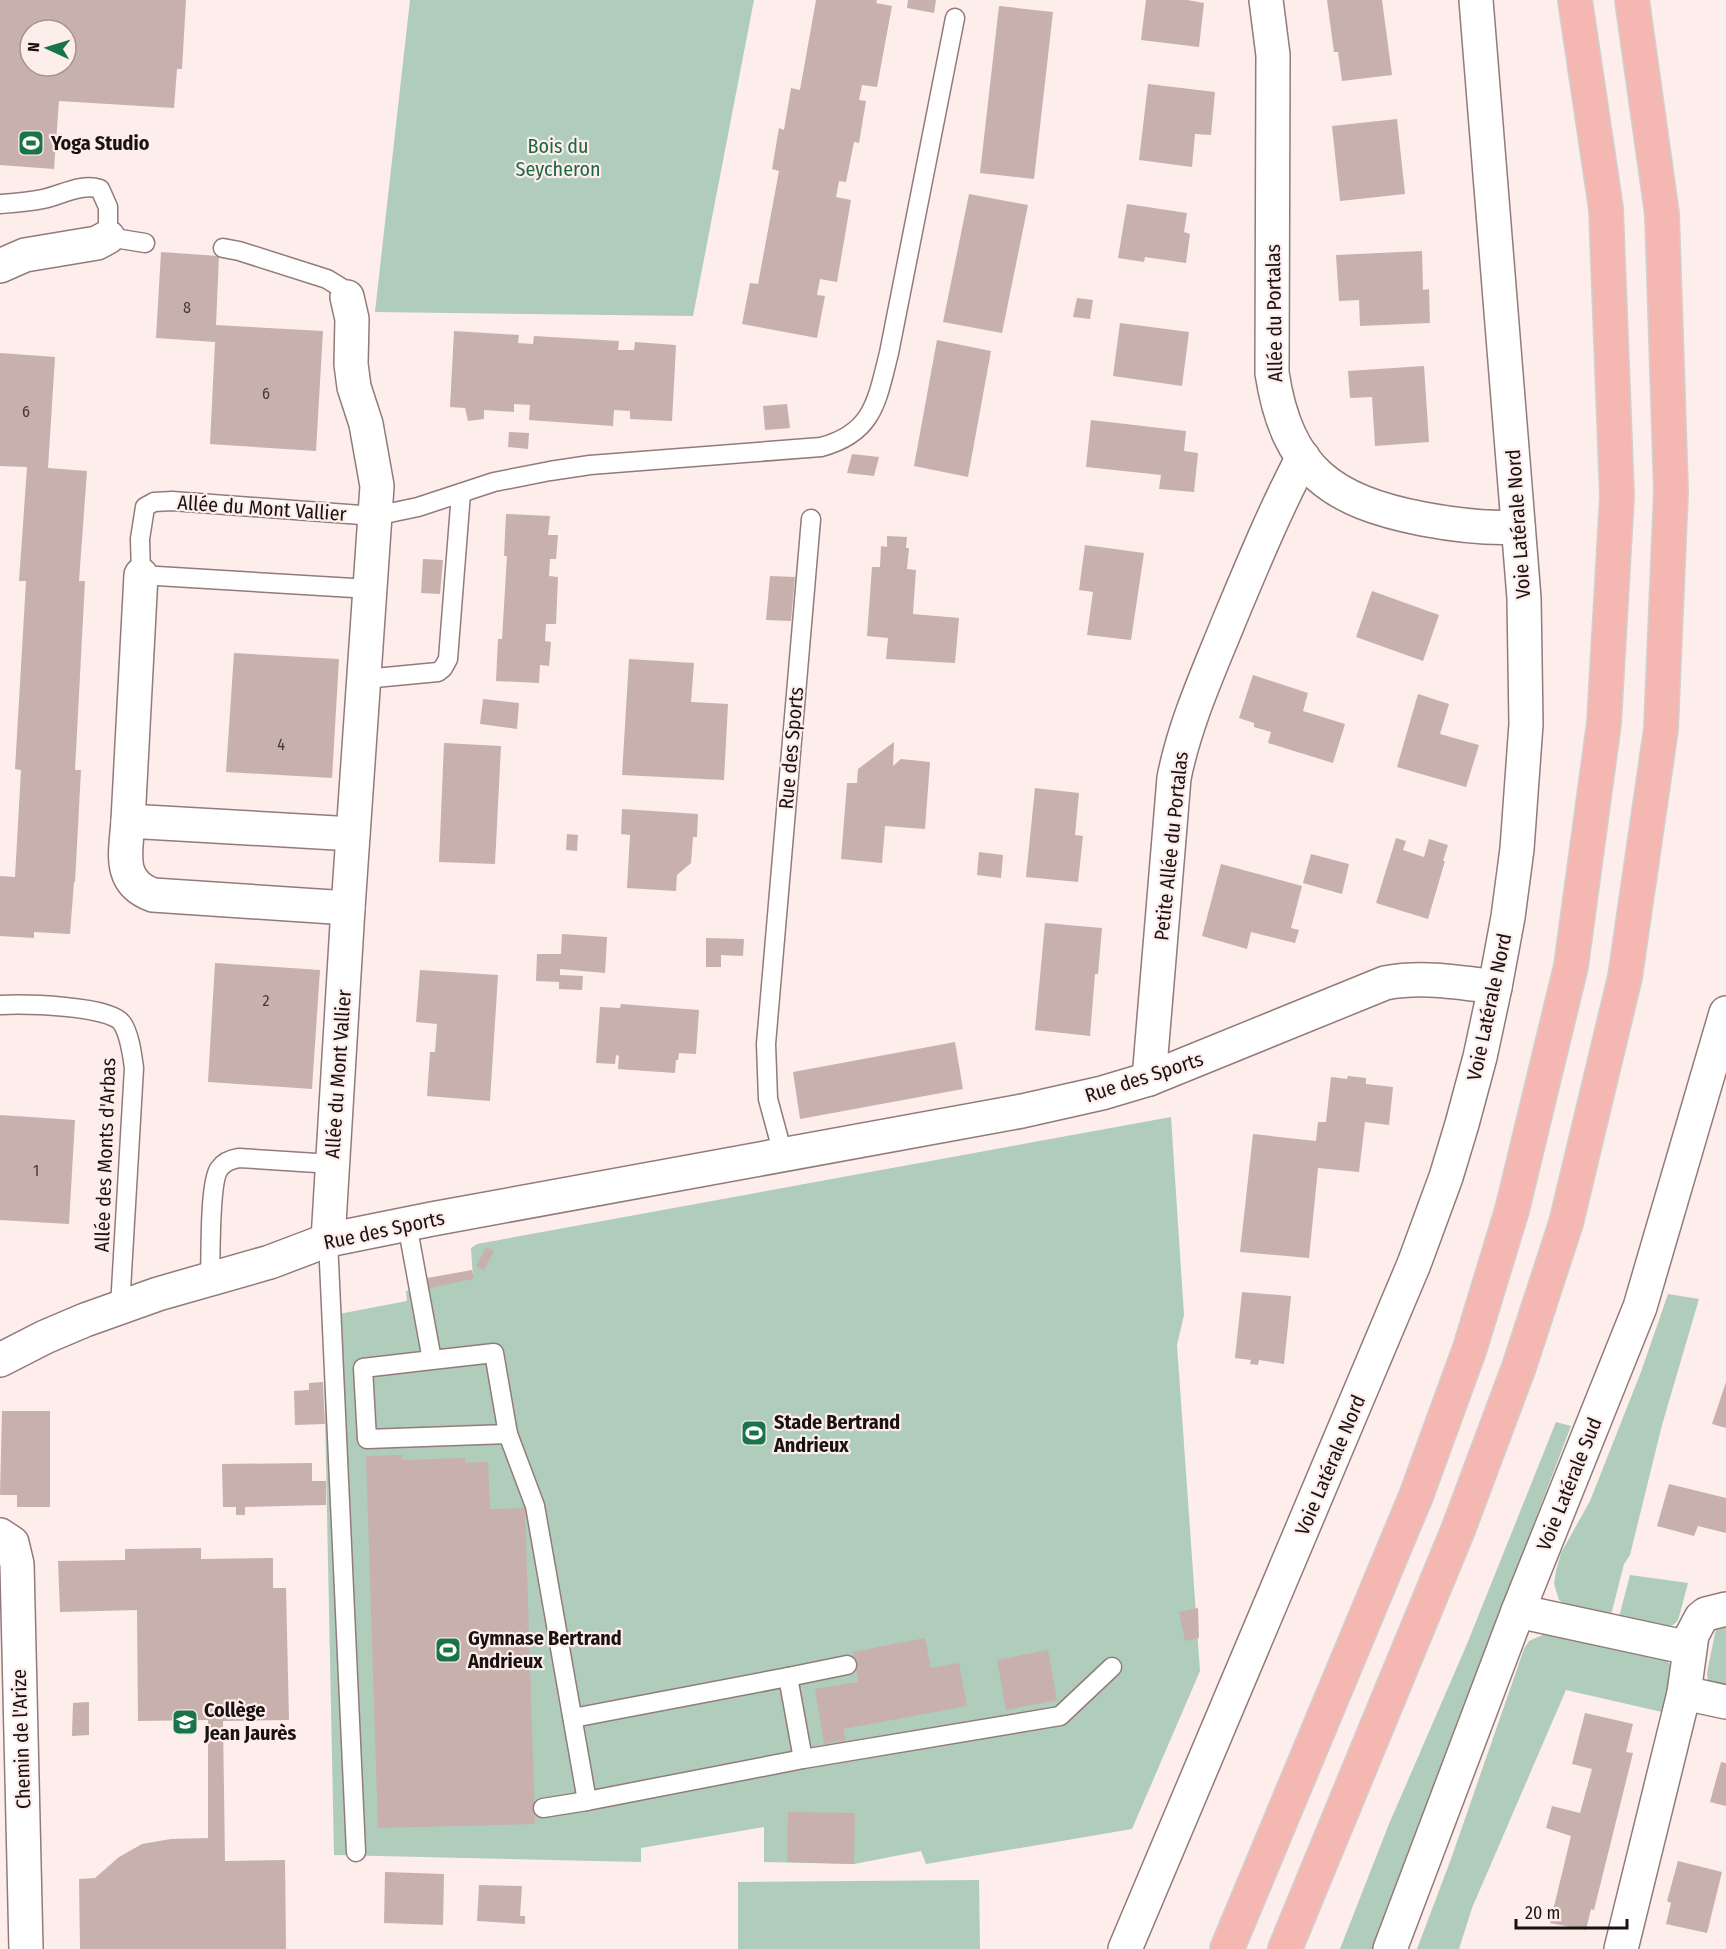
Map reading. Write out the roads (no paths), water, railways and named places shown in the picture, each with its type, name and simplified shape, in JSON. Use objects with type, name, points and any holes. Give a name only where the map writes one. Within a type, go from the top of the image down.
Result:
[{"type":"highway","points":[[1227,1949],[1416,1496],[1470,1348],[1512,1210],[1571,966],[1604,723],[1617,496],[1606,209],[1575,0]]},
{"type":"highway","points":[[1285,1949],[1458,1530],[1519,1367],[1566,1222],[1625,977],[1661,729],[1671,491],[1662,214],[1632,0]]},
{"type":"street","name":"Allée du Portalas","points":[[1266,0],[1273,55],[1272,373],[1281,413],[1289,432],[1303,457],[1319,477],[1351,499],[1377,509],[1458,525],[1518,527]]},
{"type":"street","name":"Voie Latérale Nord","points":[[1125,1949],[1414,1264],[1462,1124],[1480,1057],[1508,917],[1517,849],[1526,724],[1524,598],[1476,0]]},
{"type":"street","points":[[0,266],[25,255],[97,243],[108,237]]},
{"type":"street","name":"Allée du Mont Vallier","points":[[328,1240],[377,486],[366,424],[354,387],[351,364],[352,319],[348,297]]},
{"type":"street","name":"Petite Allée du Portalas","points":[[1149,1079],[1174,778],[1180,748],[1200,691],[1274,514],[1303,457]]},
{"type":"street","name":"Allée du Mont Vallier","points":[[141,575],[126,865],[132,881],[144,892],[153,895],[348,908]]},
{"type":"street","points":[[128,821],[353,834]]},
{"type":"street","name":"Rue des Sports","points":[[0,1360],[45,1336],[120,1307],[270,1262],[328,1240],[1022,1111],[1102,1093],[1149,1079],[1385,983],[1400,980],[1428,980],[1495,987]]},
{"type":"street","name":"Voie Latérale Sud","points":[[1390,1949],[1518,1611],[1640,1307],[1726,1013]]},
{"type":"street","name":"Chemin de l'Arize","points":[[0,1535],[12,1543],[17,1564],[26,1949]]},
{"type":"street","points":[[1621,1949],[1684,1693],[1692,1635],[1701,1618],[1712,1611],[1726,1609]]},
{"type":"street","points":[[1518,1611],[1689,1648]]},
{"type":"street","points":[[1684,1693],[1726,1702]]},
{"type":"lane","points":[[375,516],[418,507],[520,476],[590,465],[821,447],[842,441],[855,432],[871,414],[887,363],[955,18]]},
{"type":"lane","points":[[0,204],[44,199],[86,188],[100,189],[108,207],[108,237],[145,243]]},
{"type":"lane","points":[[223,248],[247,253],[327,279],[340,287],[348,297]]},
{"type":"lane","points":[[364,679],[438,672],[448,659],[461,493]]},
{"type":"lane","name":"Allée du Mont Vallier","points":[[141,575],[142,521],[145,507],[154,502],[172,501],[375,516]]},
{"type":"lane","name":"Rue des Sports","points":[[783,1154],[768,1099],[766,1044],[811,519]]},
{"type":"lane","points":[[141,575],[370,589]]},
{"type":"lane","name":"Allée des Monts d'Arbas","points":[[0,1005],[65,1007],[98,1011],[122,1022],[132,1049],[134,1068],[120,1307]]},
{"type":"lane","points":[[210,1280],[214,1188],[219,1169],[223,1164],[239,1158],[332,1164]]},
{"type":"lane","points":[[407,1224],[432,1360]]},
{"type":"lane","points":[[328,1240],[356,1852]]},
{"type":"lane","points":[[508,1434],[367,1439],[363,1368],[494,1353],[508,1434],[535,1506],[587,1801]]},
{"type":"lane","points":[[573,1718],[847,1665]]},
{"type":"lane","points":[[543,1808],[1060,1716],[1112,1667]]},
{"type":"lane","points":[[788,1677],[803,1760]]},
{"type":"place","name":"Yoga Studio","points":[[31,143]]},
{"type":"place","name":"Stade Bertrand Andrieux","points":[[754,1433]]},
{"type":"place","name":"Gymnase Bertrand Andrieux","points":[[448,1650]]},
{"type":"place","name":"Collège Jean Jaurès","points":[[185,1722]]},
{"type":"park label","name":"Bois du Seycheron","points":[[558,158]]}]
